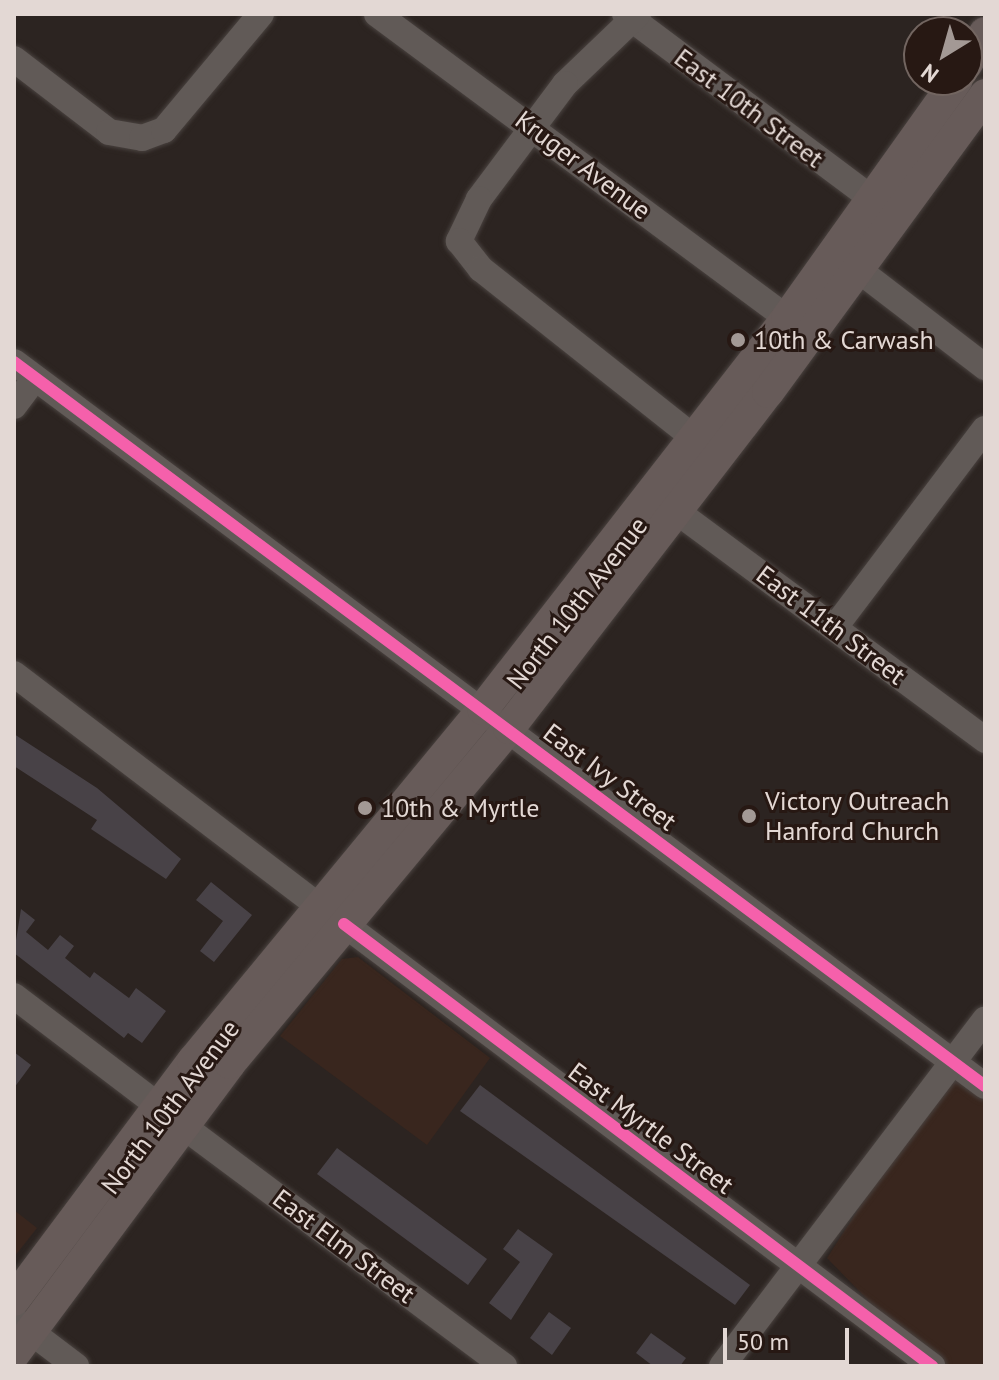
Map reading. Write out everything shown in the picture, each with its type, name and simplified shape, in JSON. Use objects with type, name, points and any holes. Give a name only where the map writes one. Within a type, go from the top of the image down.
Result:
[{"type":"main road","name":"North 10th Avenue","points":[[20,1335],[171,1116],[230,1063],[259,1001],[319,927],[509,728],[860,271],[985,95]]},
{"type":"main road","name":"North 10th Avenue","points":[[14,1300],[171,1116],[331,915],[404,804],[483,709],[787,318],[875,201],[947,96]]},
{"type":"main road","points":[[860,271],[859,248],[906,181],[928,125]]},
{"type":"main road","points":[[729,442],[742,403],[786,343],[787,318]]},
{"type":"street","points":[[14,59],[109,132],[142,138],[164,130],[261,14]]},
{"type":"street","name":"Kruger Avenue","points":[[377,14],[534,127],[787,318]]},
{"type":"street","points":[[632,16],[587,57],[463,223],[459,241],[481,269],[693,437]]},
{"type":"street","name":"East 10th Street","points":[[632,16],[875,201]]},
{"type":"street","points":[[860,271],[985,367]]},
{"type":"street","points":[[14,406],[24,370]]},
{"type":"street","name":"East Ivy Street","points":[[24,370],[436,682],[509,728],[985,1086]]},
{"type":"street","points":[[835,627],[985,429]]},
{"type":"street","name":"East 11th Street","points":[[676,511],[985,740]]},
{"type":"street","name":"East Myrtle Street","points":[[14,674],[932,1366]]},
{"type":"street","name":"East Elm Street","points":[[14,996],[504,1366]]},
{"type":"street","points":[[722,1366],[985,1019]]},
{"type":"street","points":[[20,1335],[76,1366]]},
{"type":"shaded area","points":[[358,957],[490,1058],[427,1145],[280,1036],[342,959]]},
{"type":"shaded area","points":[[953,1062],[985,1086],[985,1366],[932,1366],[827,1258]]},
{"type":"shaded area","points":[[14,1210],[37,1228],[14,1257]]},
{"type":"building","points":[[14,734],[97,788],[181,859],[166,879],[91,829],[97,820],[14,766]]},
{"type":"building","points":[[211,882],[252,915],[214,962],[200,951],[223,921],[196,900]]},
{"type":"building","points":[[21,909],[35,920],[26,932],[48,950],[60,935],[74,946],[65,958],[90,978],[94,972],[129,998],[136,988],[166,1011],[142,1043],[128,1033],[124,1038],[14,953]]},
{"type":"building","points":[[14,1052],[31,1065],[14,1088]]},
{"type":"building","points":[[480,1085],[750,1285],[735,1305],[460,1111]]},
{"type":"building","points":[[337,1148],[487,1259],[468,1285],[317,1174]]},
{"type":"building","points":[[518,1229],[553,1254],[511,1320],[489,1303],[520,1262],[503,1249]]},
{"type":"building","points":[[549,1312],[571,1328],[552,1355],[530,1338]]},
{"type":"building","points":[[651,1333],[686,1358],[680,1366],[653,1366],[636,1353]]},
{"type":"cycle path","points":[[14,362],[985,1086]]},
{"type":"cycle path","points":[[344,924],[932,1366]]},
{"type":"place","name":"10th & Carwash","points":[[738,340]]},
{"type":"place","name":"10th & Myrtle","points":[[365,808]]},
{"type":"place","name":"Victory Outreach Hanford Church","points":[[749,816]]}]
